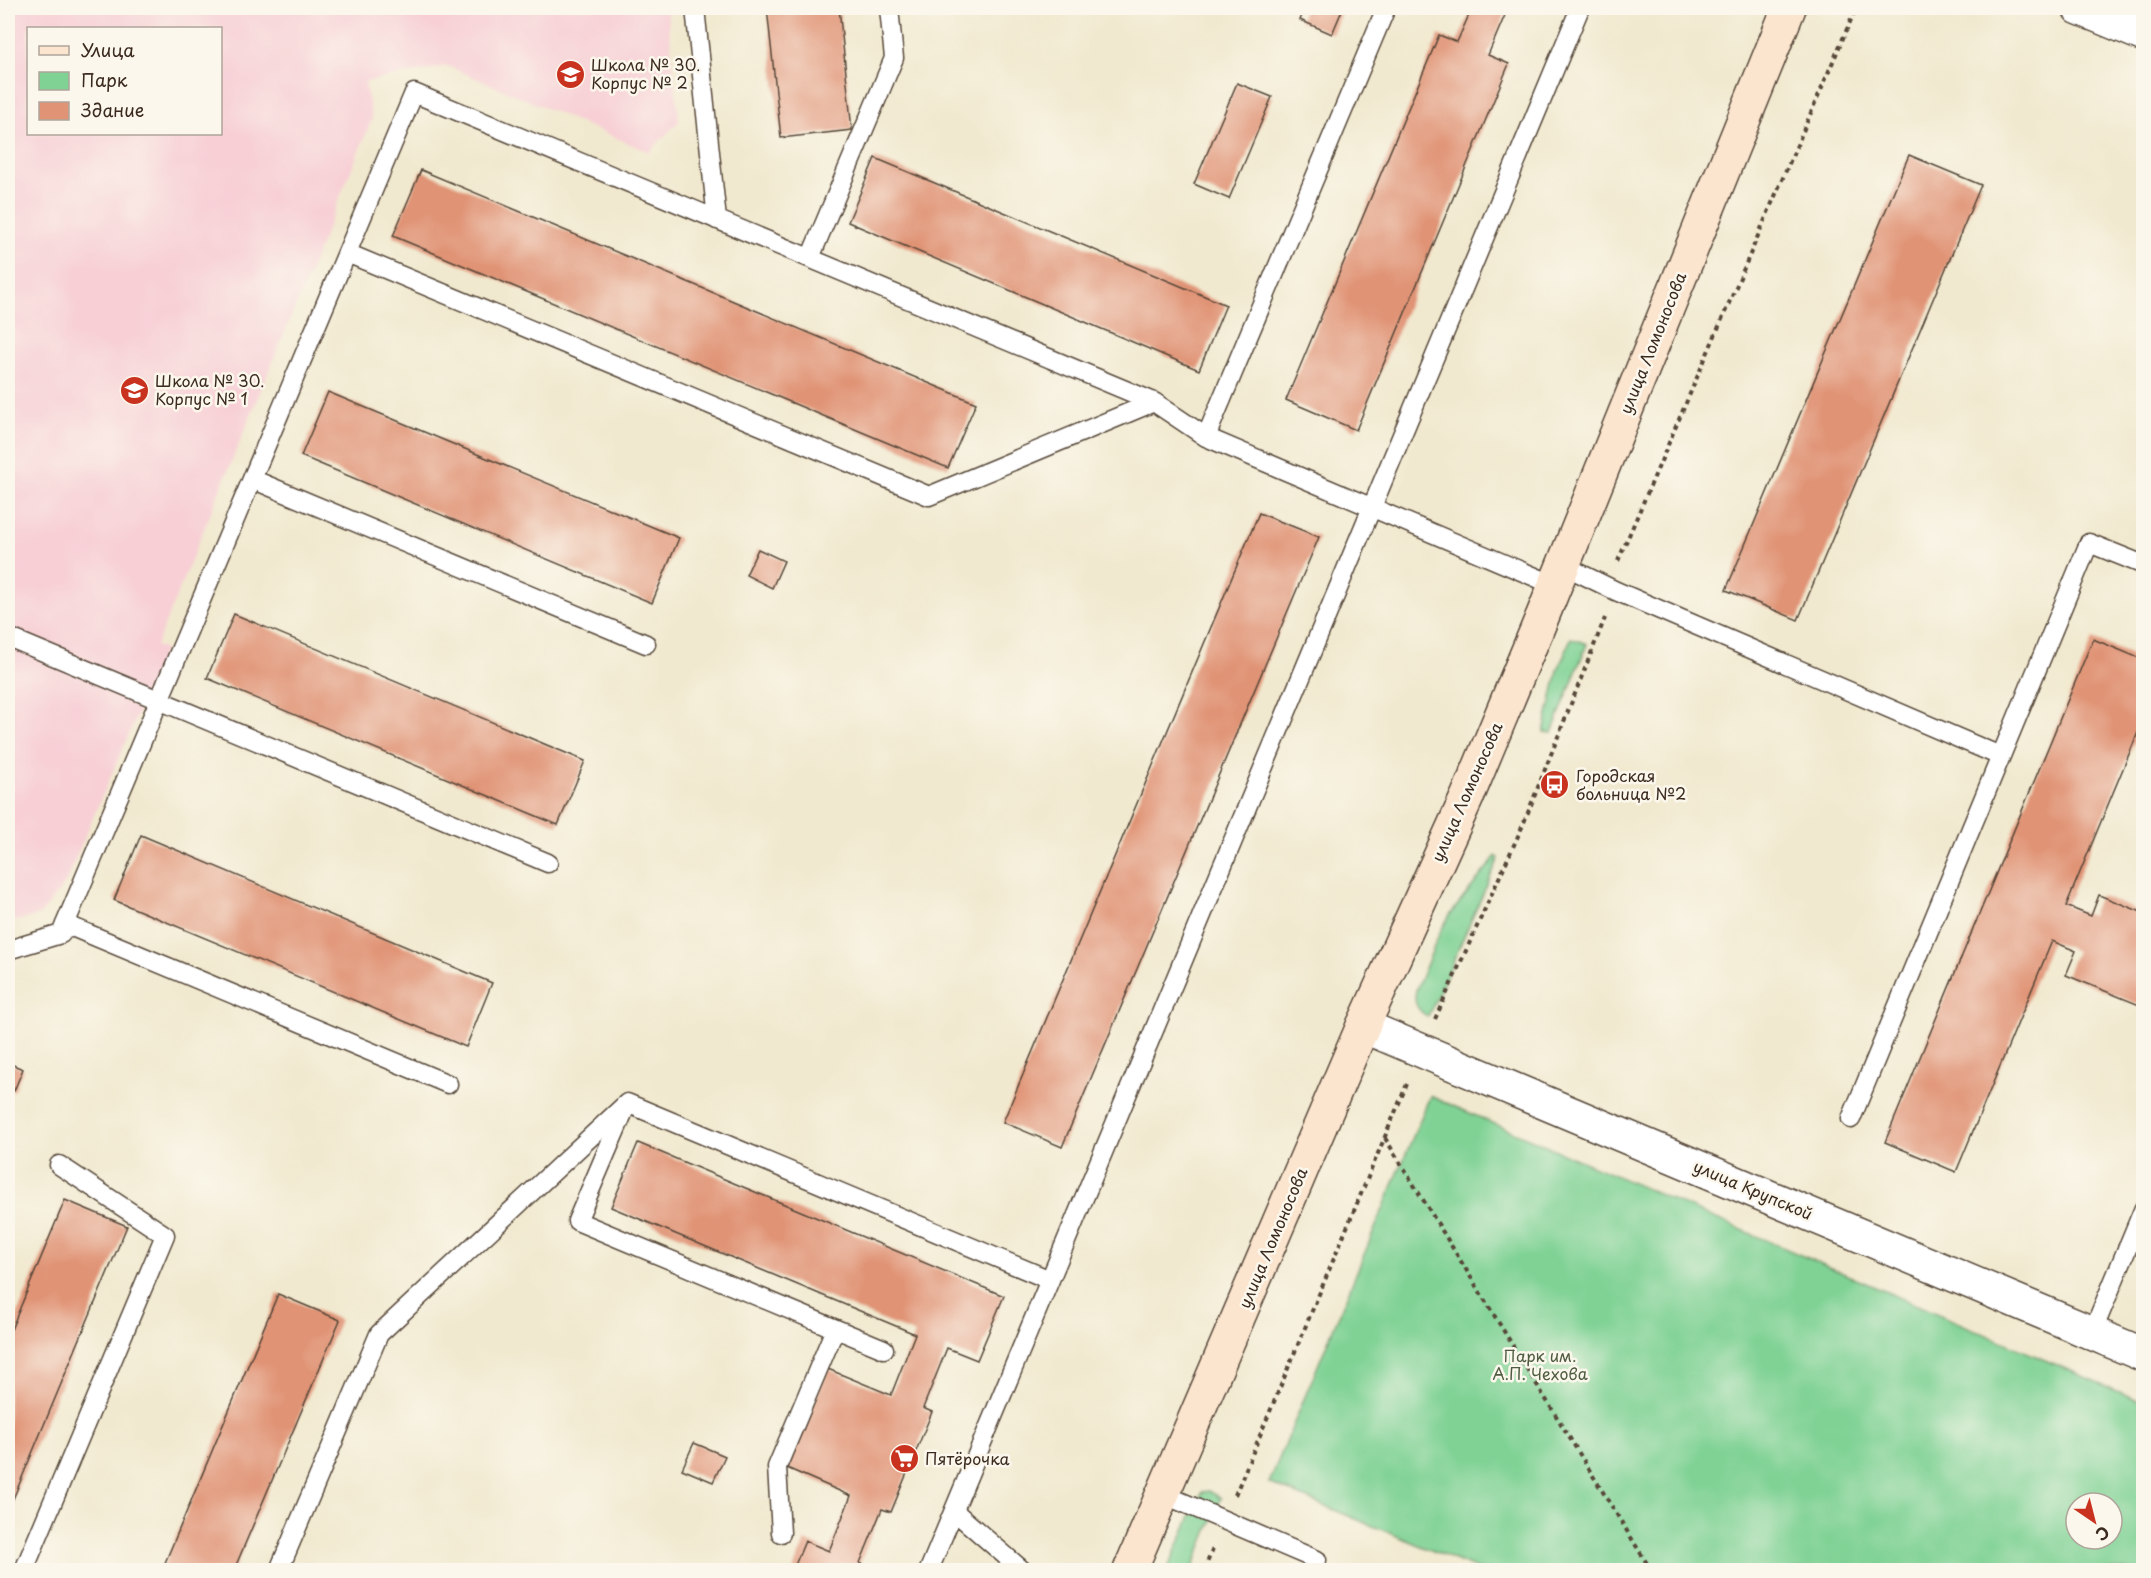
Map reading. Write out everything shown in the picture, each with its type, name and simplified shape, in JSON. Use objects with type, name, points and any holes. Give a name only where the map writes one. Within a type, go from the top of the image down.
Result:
[{"type":"main road","name":"улица Ломоносова","points":[[1130,1570],[1363,1026],[1468,795],[1789,8]]},
{"type":"street","points":[[2079,8],[2144,34]]},
{"type":"street","name":"улица Крупской","points":[[1363,1026],[2144,1355]]},
{"type":"lane","points":[[695,8],[717,220]]},
{"type":"lane","points":[[810,258],[894,57],[889,8]]},
{"type":"lane","points":[[1206,437],[1386,8]]},
{"type":"lane","points":[[929,1570],[1580,8]]},
{"type":"lane","points":[[8,950],[61,934],[414,93],[1154,402],[1206,437],[1372,507],[1558,575],[1616,591],[2000,756]]},
{"type":"lane","points":[[347,253],[929,496],[1154,402]]},
{"type":"lane","points":[[252,479],[646,644]]},
{"type":"lane","points":[[1851,1119],[2089,543],[2144,565]]},
{"type":"lane","points":[[8,637],[548,863]]},
{"type":"lane","points":[[65,924],[448,1084]]},
{"type":"lane","points":[[627,1103],[1050,1280]]},
{"type":"lane","points":[[627,1103],[577,1221],[884,1349]]},
{"type":"lane","points":[[279,1570],[379,1334],[627,1103]]},
{"type":"lane","points":[[24,1570],[165,1235],[59,1165]]},
{"type":"lane","points":[[2092,1333],[2144,1208]]},
{"type":"lane","points":[[781,1533],[777,1467],[835,1329]]},
{"type":"lane","points":[[1163,1494],[1317,1560]]},
{"type":"lane","points":[[954,1511],[1022,1570]]},
{"type":"path","points":[[1204,1570],[1421,1051],[1523,825],[1616,591],[1617,564],[1856,8]]},
{"type":"path","points":[[1385,1137],[1652,1570]]},
{"type":"shaded area","name":"Школа № 30. Корпус № 1","points":[[8,8],[667,8],[679,121],[649,152],[447,66],[365,82],[372,119],[156,646],[165,650],[65,883],[40,915],[8,923]]},
{"type":"green space","points":[[1571,638],[1587,644],[1552,733],[1544,732],[1558,670]]},
{"type":"green space","points":[[1496,856],[1499,858],[1428,1017],[1417,1006],[1415,995],[1440,932],[1450,915]]},
{"type":"green space","name":"Парк им. А.П. Чехова","points":[[1430,1096],[2143,1402],[2143,1570],[1479,1570],[1269,1483]]},
{"type":"green space","points":[[1209,1491],[1221,1498],[1192,1570],[1167,1570],[1202,1492]]},
{"type":"building","points":[[767,8],[839,8],[852,130],[781,138]]},
{"type":"building","points":[[1305,8],[1343,8],[1332,34],[1300,20]]},
{"type":"building","points":[[1472,8],[1508,8],[1488,55],[1509,64],[1356,430],[1286,400],[1439,35],[1457,42]]},
{"type":"building","points":[[1237,83],[1272,97],[1229,199],[1194,184]]},
{"type":"building","points":[[1909,155],[1981,185],[1798,620],[1726,590]]},
{"type":"building","points":[[875,158],[1226,305],[1199,370],[848,222]]},
{"type":"building","points":[[421,170],[976,403],[948,468],[393,236]]},
{"type":"building","points":[[328,392],[679,538],[652,603],[301,456]]},
{"type":"building","points":[[1259,513],[1319,537],[1062,1147],[1003,1122]]},
{"type":"building","points":[[758,549],[784,561],[772,588],[746,575]]},
{"type":"building","points":[[234,614],[585,761],[558,825],[207,678]]},
{"type":"building","points":[[2093,639],[2144,660],[2144,718],[2066,906],[2091,916],[2099,895],[2144,913],[2144,1007],[2066,975],[2076,951],[2052,941],[1956,1172],[1885,1142]]},
{"type":"building","points":[[141,835],[492,983],[466,1047],[114,900]]},
{"type":"building","points":[[8,1063],[23,1069],[14,1091],[8,1088]]},
{"type":"building","points":[[638,1143],[1004,1296],[977,1360],[947,1348],[923,1408],[932,1412],[891,1512],[882,1509],[860,1563],[872,1570],[793,1570],[805,1541],[829,1551],[851,1496],[787,1468],[828,1369],[891,1395],[915,1334],[611,1207]]},
{"type":"building","points":[[65,1200],[127,1226],[8,1511],[8,1337]]},
{"type":"building","points":[[278,1294],[340,1320],[234,1570],[162,1570]]},
{"type":"building","points":[[694,1443],[725,1456],[713,1482],[682,1469]]},
{"type":"place","name":"Школа № 30. Корпус № 2","points":[[570,74]]},
{"type":"place","name":"Школа № 30. Корпус № 1","points":[[134,390]]},
{"type":"place","name":"Городская больница №2","points":[[1555,785]]},
{"type":"place","name":"Пятёрочка","points":[[904,1459]]}]
